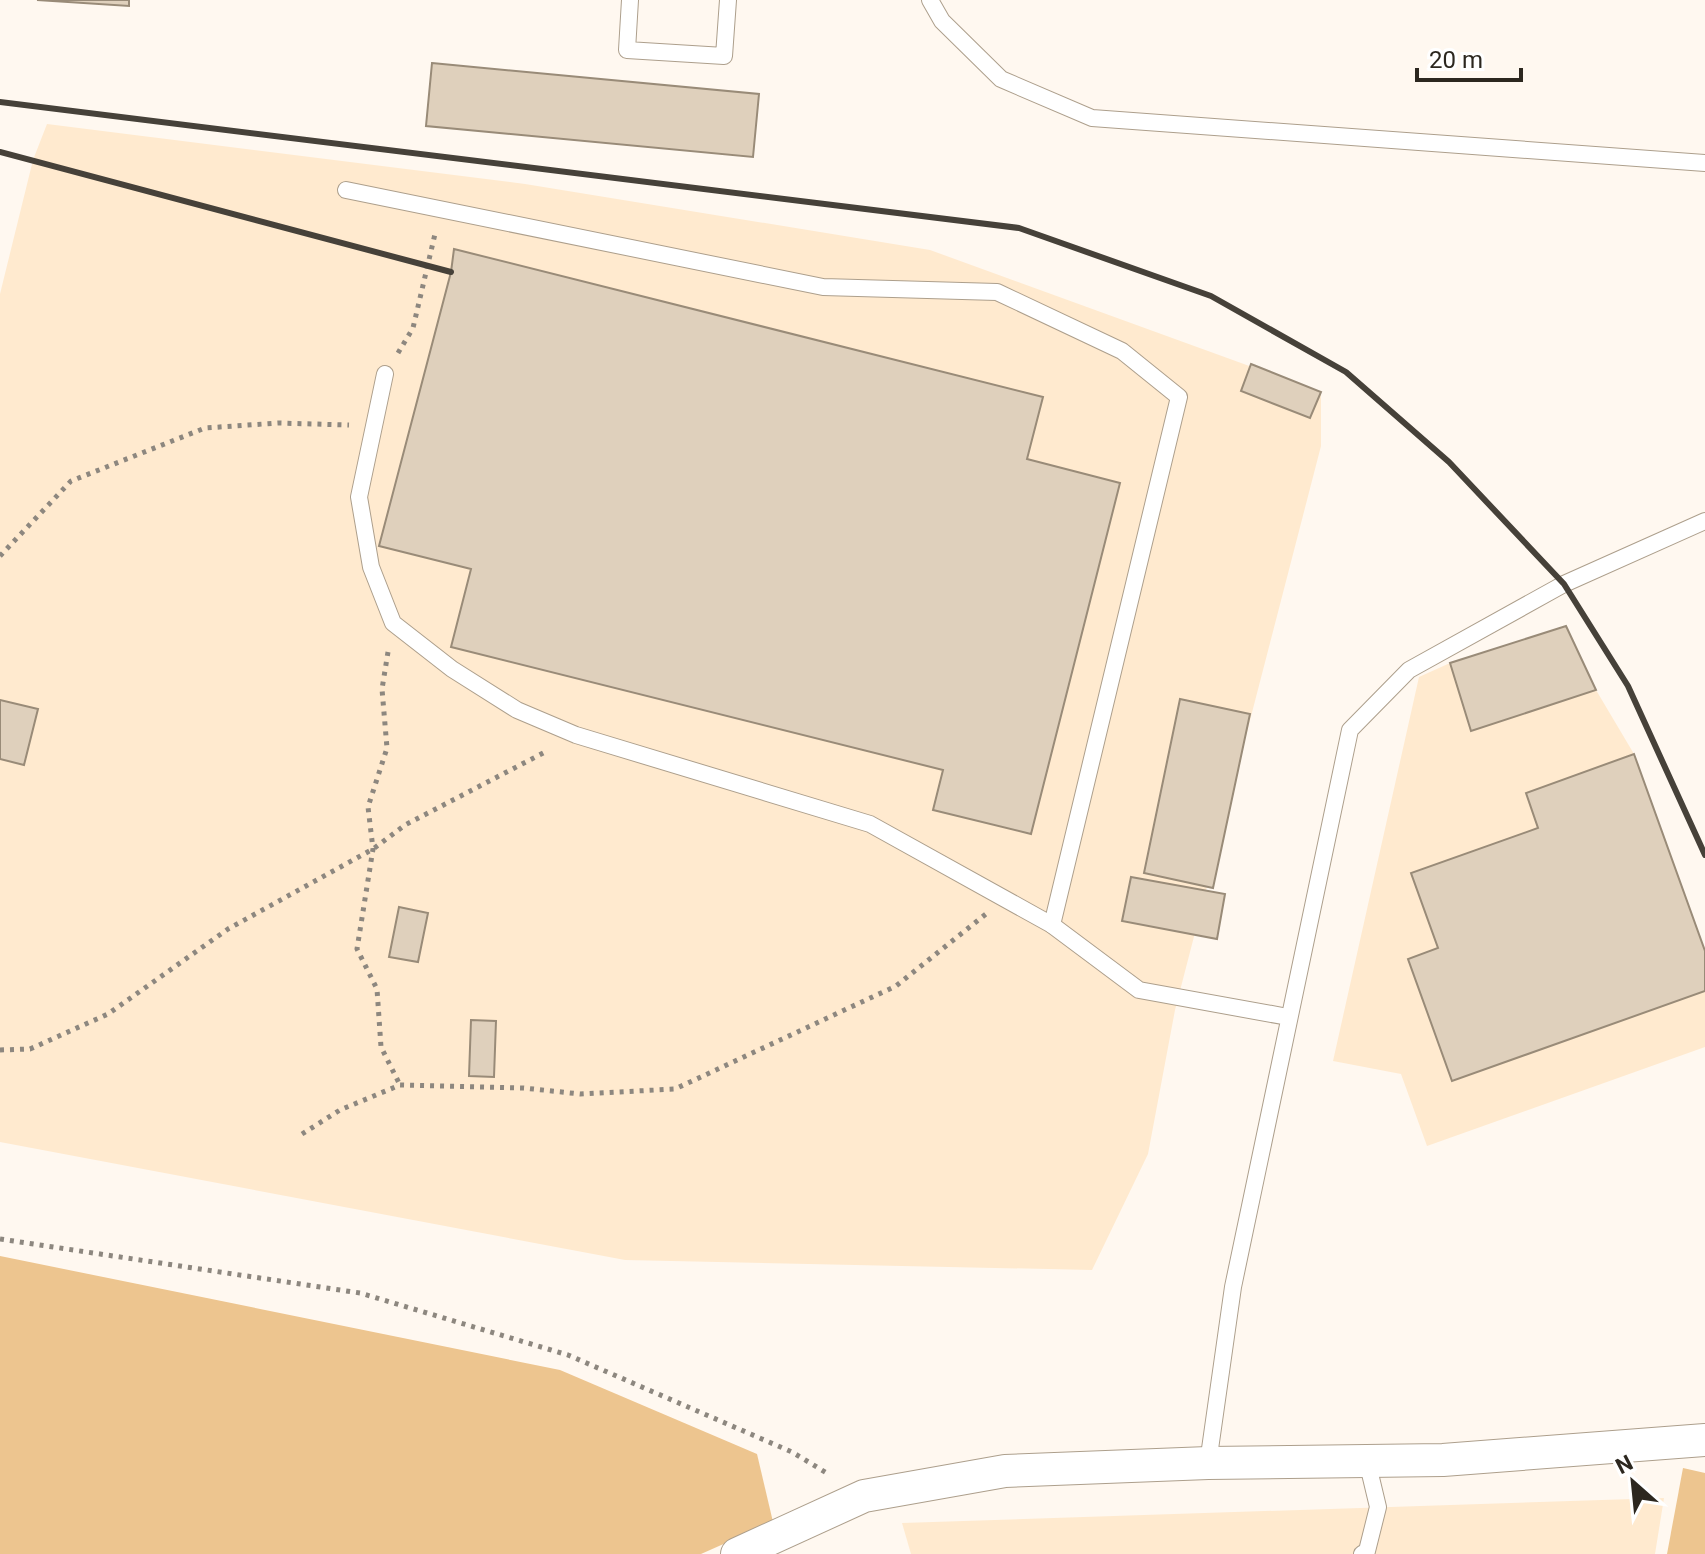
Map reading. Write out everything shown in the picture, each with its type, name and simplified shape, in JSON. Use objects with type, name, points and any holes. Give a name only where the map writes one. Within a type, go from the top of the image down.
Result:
[{"type":"street","points":[[737,1554],[864,1496],[1005,1471],[1208,1463],[1443,1460],[1705,1440]]},
{"type":"lane","points":[[630,0],[627,50],[724,56],[728,0]]},
{"type":"lane","points":[[930,0],[942,21],[1001,79],[1092,118],[1705,163]]},
{"type":"lane","points":[[346,190],[823,287],[997,292],[1122,351],[1179,397],[1052,925]]},
{"type":"lane","points":[[385,374],[359,497],[371,567],[393,623],[452,669],[517,710],[576,735],[870,824],[1052,925],[1139,990],[1288,1017]]},
{"type":"lane","points":[[1208,1463],[1233,1287],[1350,730],[1409,670],[1564,584],[1705,521]]},
{"type":"lane","points":[[1362,1554],[1367,1551],[1378,1507],[1367,1461]]},
{"type":"path","points":[[385,374],[413,328],[440,209]]},
{"type":"path","points":[[0,556],[71,481],[205,428],[278,423],[374,425]]},
{"type":"path","points":[[393,623],[382,689],[387,748],[368,807],[373,849],[357,949],[377,989],[381,1047],[400,1085]]},
{"type":"path","points":[[0,1050],[30,1049],[108,1014],[228,929],[373,849],[405,825],[576,735]]},
{"type":"path","points":[[302,1134],[340,1110],[400,1085],[524,1088],[580,1094],[675,1089],[896,986],[1006,899]]},
{"type":"path","points":[[0,1239],[375,1297],[568,1355],[792,1452],[864,1496]]},
{"type":"shaded area","points":[[47,124],[525,184],[930,250],[1321,392],[1321,446],[1175,1010],[1148,1154],[1092,1270],[625,1260],[0,1142],[0,294],[33,160]]},
{"type":"shaded area","points":[[1566,626],[1596,690],[1634,754],[1705,951],[1705,1047],[1427,1146],[1401,1074],[1333,1061],[1419,677],[1450,663]]},
{"type":"shaded area","points":[[0,1256],[560,1370],[757,1454],[773,1522],[701,1554],[0,1554]]},
{"type":"shaded area","points":[[1683,1468],[1705,1473],[1705,1554],[1667,1554]]},
{"type":"shaded area","points":[[1664,1498],[1655,1554],[911,1554],[902,1523]]},
{"type":"building","points":[[37,0],[129,0],[129,6]]},
{"type":"building","points":[[432,63],[759,94],[753,157],[426,126]]},
{"type":"building","points":[[454,249],[1043,397],[1027,459],[1120,483],[1031,834],[933,810],[943,770],[451,647],[471,569],[379,546],[451,272]]},
{"type":"building","points":[[1251,364],[1321,392],[1310,418],[1241,391]]},
{"type":"building","points":[[1566,626],[1596,690],[1471,731],[1450,663]]},
{"type":"building","points":[[1180,699],[1250,714],[1213,888],[1144,873]]},
{"type":"building","points":[[0,700],[38,709],[24,765],[0,759]]},
{"type":"building","points":[[1634,754],[1705,951],[1705,991],[1452,1081],[1408,959],[1438,948],[1411,873],[1538,828],[1526,793]]},
{"type":"building","points":[[1131,877],[1225,894],[1217,939],[1122,921]]},
{"type":"building","points":[[399,907],[428,913],[418,962],[389,957]]},
{"type":"building","points":[[471,1020],[496,1021],[494,1077],[469,1076]]},
{"type":"railway","points":[[0,102],[1019,228],[1211,296],[1346,372],[1449,462],[1564,584],[1628,686],[1705,855]]},
{"type":"railway","points":[[0,152],[451,272]]}]
